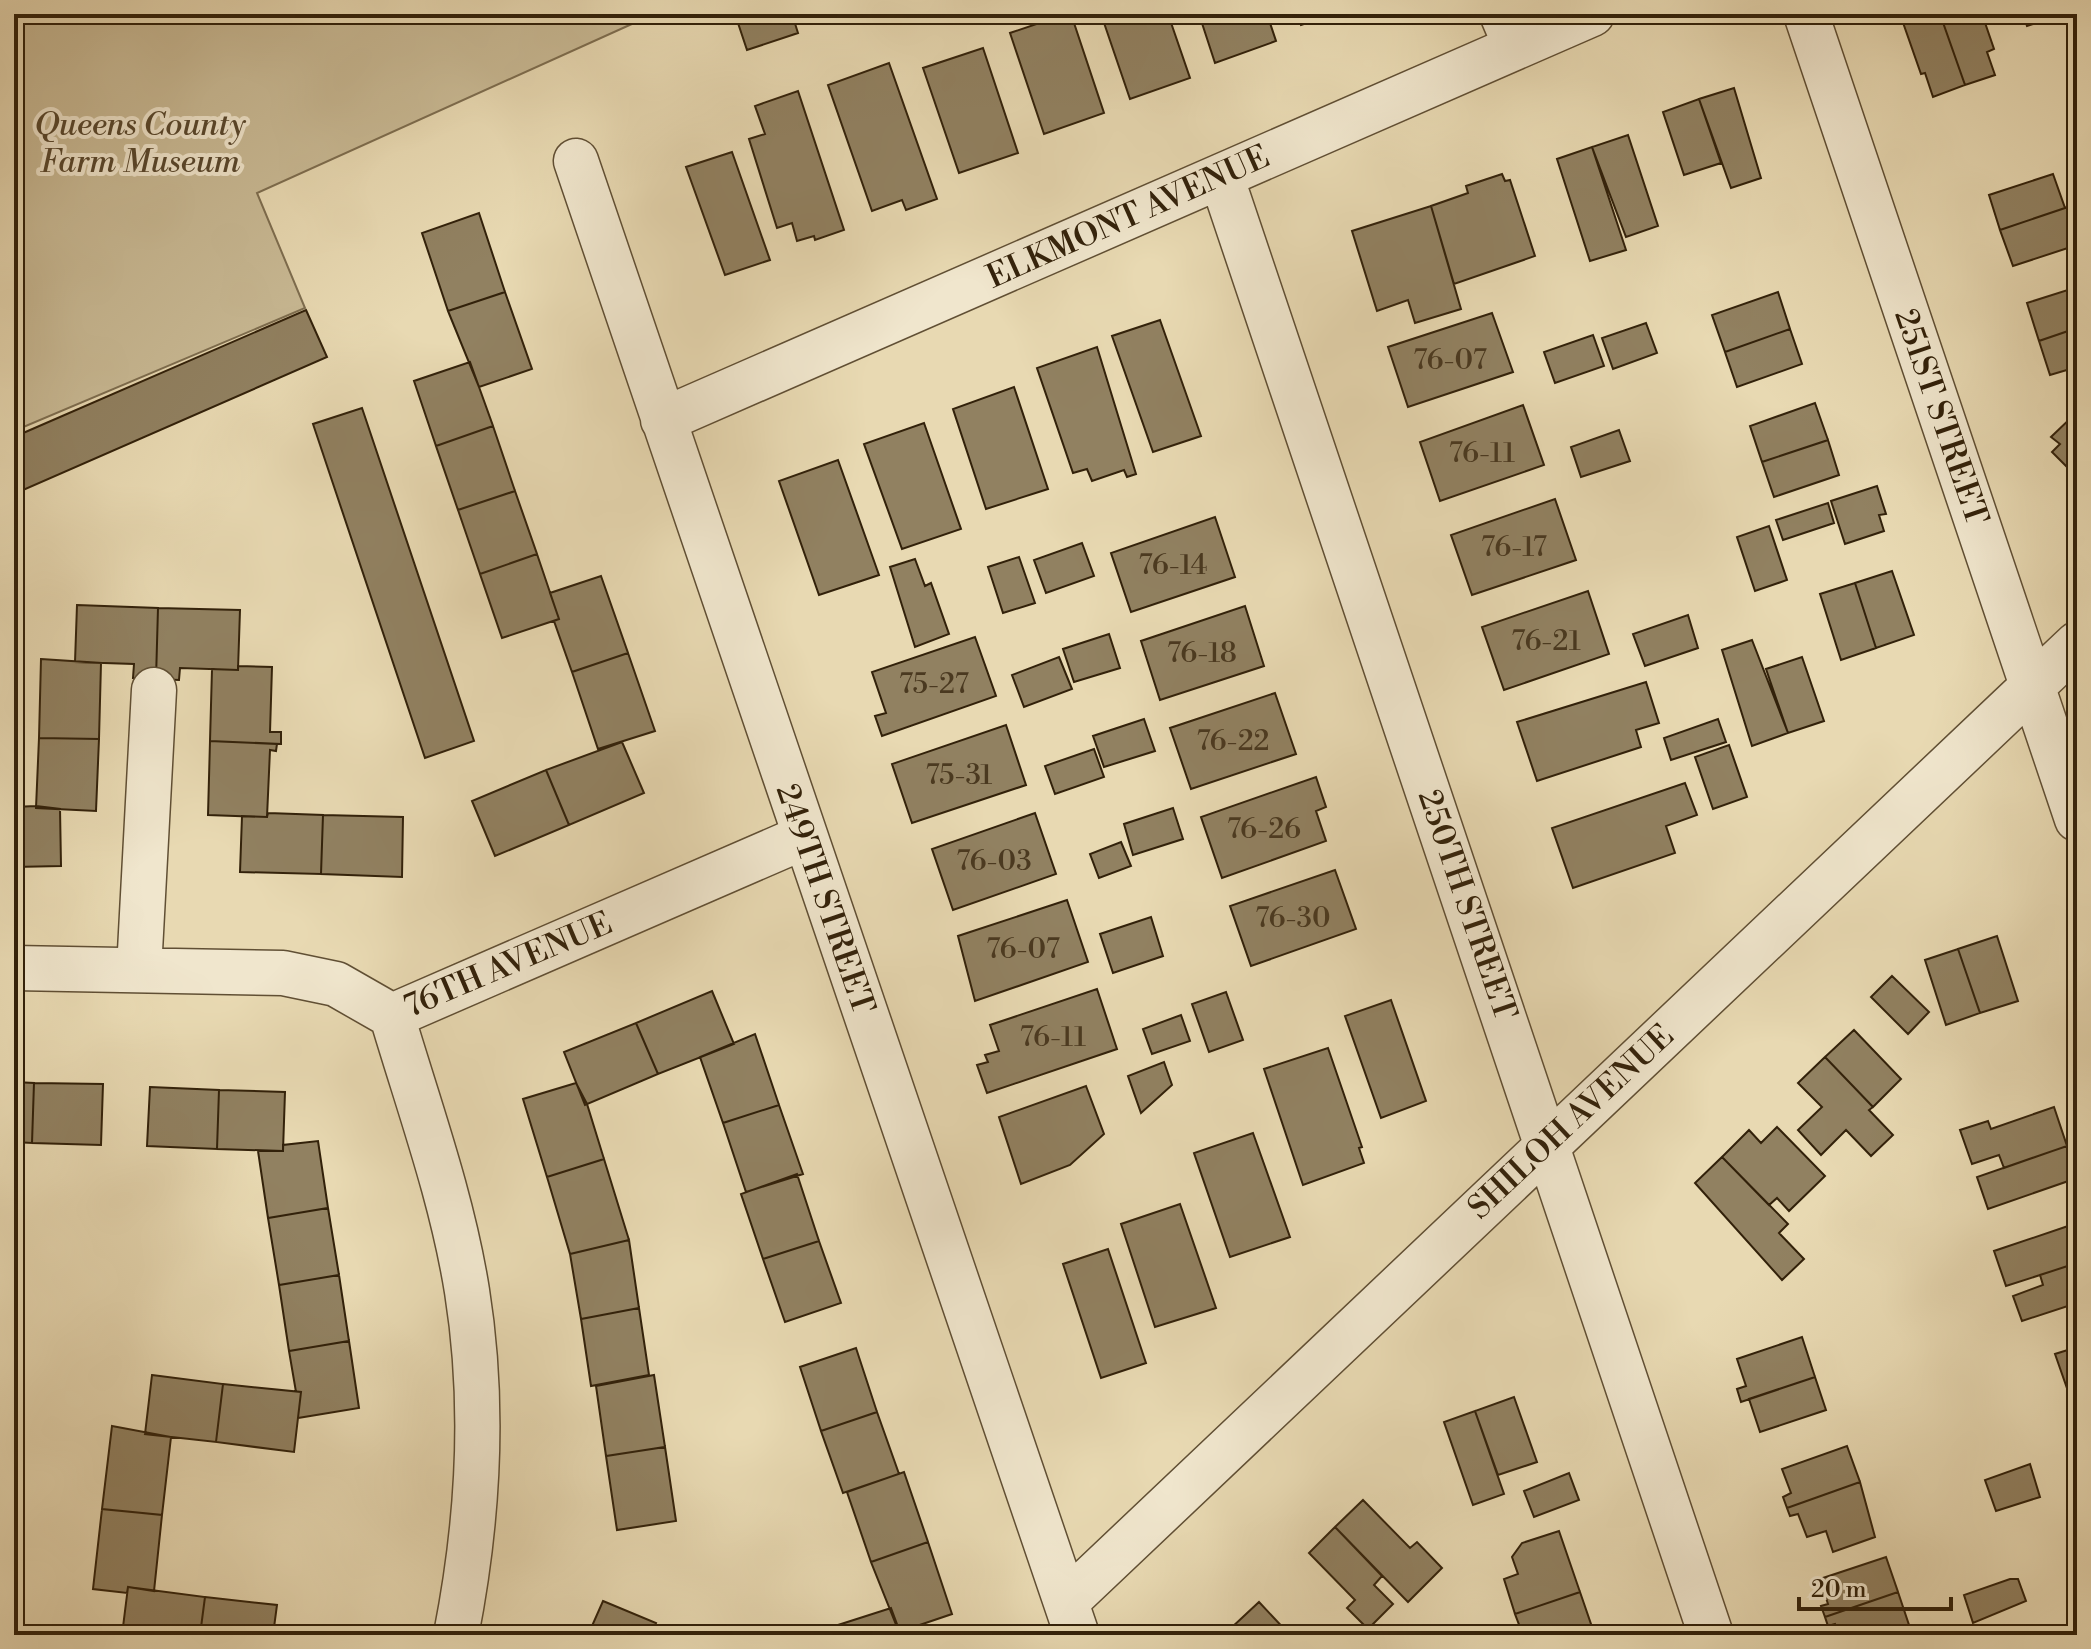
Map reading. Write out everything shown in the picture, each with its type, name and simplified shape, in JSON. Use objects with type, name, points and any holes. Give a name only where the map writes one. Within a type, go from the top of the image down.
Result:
[{"type":"street","name":"ELKMONT AVENUE","points":[[663,420],[1221,176],[1509,31],[1592,14]]},
{"type":"street","name":"251ST STREET","points":[[1806,14],[2077,819]]},
{"type":"street","name":"249TH STREET","points":[[576,161],[1071,1618]]},
{"type":"street","name":"250TH STREET","points":[[1221,176],[1711,1635]]},
{"type":"street","name":"SHILOH AVENUE","points":[[1071,1618],[1548,1143],[2077,644]]},
{"type":"street","points":[[139,970],[154,690]]},
{"type":"street","name":"76TH AVENUE","points":[[14,968],[283,973],[336,984],[392,1016],[804,837]]},
{"type":"street","points":[[392,1016],[444,1185],[467,1291],[478,1403],[470,1561],[456,1635]]},
{"type":"green space","name":"Queens County Farm Museum","points":[[14,14],[654,14],[257,193],[305,308],[14,431]]},
{"type":"building","points":[[735,14],[792,14],[798,33],[747,50]]},
{"type":"building","points":[[1071,14],[1104,113],[1044,134],[1010,33]]},
{"type":"building","points":[[1101,14],[1168,14],[1190,78],[1130,99]]},
{"type":"building","points":[[1199,14],[1267,14],[1276,41],[1215,63]]},
{"type":"building","points":[[1297,14],[1334,14],[1301,25]]},
{"type":"building","points":[[1900,14],[1940,14],[1965,85],[1933,97],[1925,73],[1921,74]]},
{"type":"building","points":[[1940,14],[1982,14],[1994,49],[1987,52],[1995,75],[1965,85]]},
{"type":"building","points":[[2023,14],[2063,14],[2027,26]]},
{"type":"building","points":[[983,48],[1018,153],[959,173],[923,68]]},
{"type":"building","points":[[889,63],[937,199],[906,210],[902,200],[872,211],[828,85]]},
{"type":"building","points":[[1734,88],[1761,178],[1731,188],[1699,99]]},
{"type":"building","points":[[798,91],[844,230],[815,240],[814,236],[797,241],[792,223],[777,228],[749,139],[765,134],[755,106]]},
{"type":"building","points":[[1699,99],[1721,163],[1684,175],[1663,112]]},
{"type":"building","points":[[1628,135],[1658,226],[1626,237],[1592,147]]},
{"type":"building","points":[[1592,147],[1626,250],[1590,261],[1557,159]]},
{"type":"building","points":[[732,152],[770,260],[725,275],[686,167]]},
{"type":"building","points":[[1502,174],[1505,181],[1510,180],[1535,256],[1454,284],[1431,206],[1468,193],[1466,186]]},
{"type":"building","points":[[2053,174],[2065,208],[2000,230],[1989,195]]},
{"type":"building","points":[[2077,204],[2077,245],[2013,266],[2000,230]]},
{"type":"building","points":[[1431,206],[1461,309],[1415,323],[1408,300],[1377,311],[1352,231]]},
{"type":"building","points":[[479,213],[505,292],[448,311],[422,233]]},
{"type":"building","points":[[2077,287],[2077,328],[2039,341],[2027,303]]},
{"type":"building","points":[[505,292],[532,369],[479,387],[448,311]]},
{"type":"building","points":[[1778,292],[1790,329],[1725,352],[1712,315]]},
{"type":"building","points":[[306,310],[327,357],[14,494],[14,437]]},
{"type":"building","points":[[1492,313],[1513,372],[1408,407],[1388,347]]},
{"type":"building","points":[[1160,320],[1201,436],[1153,452],[1112,336]]},
{"type":"building","points":[[1646,323],[1657,353],[1613,369],[1602,338]]},
{"type":"building","points":[[2077,328],[2077,367],[2050,375],[2039,341]]},
{"type":"building","points":[[1790,329],[1802,364],[1737,387],[1725,352]]},
{"type":"building","points":[[1593,335],[1604,366],[1555,383],[1544,352]]},
{"type":"building","points":[[1097,347],[1136,474],[1127,477],[1124,470],[1092,481],[1087,469],[1073,473],[1037,368]]},
{"type":"building","points":[[470,362],[493,426],[436,446],[414,381]]},
{"type":"building","points":[[1014,387],[1048,489],[986,509],[953,409]]},
{"type":"building","points":[[1815,403],[1828,440],[1762,462],[1750,426]]},
{"type":"building","points":[[1523,405],[1544,465],[1440,501],[1420,442]]},
{"type":"building","points":[[362,408],[474,741],[425,758],[313,424]]},
{"type":"building","points":[[2077,412],[2077,477],[2052,452],[2060,444],[2051,437]]},
{"type":"building","points":[[924,423],[961,529],[902,549],[864,444]]},
{"type":"building","points":[[493,426],[515,491],[458,510],[436,446]]},
{"type":"building","points":[[1619,430],[1630,461],[1581,477],[1571,447]]},
{"type":"building","points":[[1828,440],[1839,475],[1774,497],[1762,462]]},
{"type":"building","points":[[838,460],[879,575],[819,595],[779,481]]},
{"type":"building","points":[[1877,486],[1886,514],[1879,515],[1884,531],[1845,544],[1831,501]]},
{"type":"building","points":[[515,491],[537,554],[480,574],[458,510]]},
{"type":"building","points":[[1555,499],[1576,560],[1472,595],[1451,535]]},
{"type":"building","points":[[1828,503],[1834,523],[1783,540],[1776,520]]},
{"type":"building","points":[[1215,517],[1235,577],[1131,612],[1111,553]]},
{"type":"building","points":[[1769,526],[1787,580],[1755,591],[1737,537]]},
{"type":"building","points":[[1082,543],[1094,576],[1046,593],[1034,560]]},
{"type":"building","points":[[537,554],[559,619],[502,638],[480,574]]},
{"type":"building","points":[[1019,557],[1035,603],[1003,613],[988,567]]},
{"type":"building","points":[[915,559],[925,586],[931,583],[949,634],[915,647],[890,567]]},
{"type":"building","points":[[1892,571],[1914,635],[1876,648],[1855,583]]},
{"type":"building","points":[[601,576],[628,653],[572,672],[554,621],[559,619],[550,593]]},
{"type":"building","points":[[1855,583],[1876,648],[1841,660],[1820,594]]},
{"type":"building","points":[[1588,591],[1609,654],[1504,690],[1482,627]]},
{"type":"building","points":[[77,605],[158,608],[156,679],[133,678],[134,664],[75,662]]},
{"type":"building","points":[[1245,606],[1264,666],[1160,700],[1141,641]]},
{"type":"building","points":[[158,608],[240,610],[238,670],[180,668],[179,680],[156,679]]},
{"type":"building","points":[[1688,615],[1698,648],[1645,666],[1633,634]]},
{"type":"building","points":[[1109,634],[1120,668],[1074,682],[1063,649]]},
{"type":"building","points":[[975,637],[996,696],[882,736],[875,716],[886,713],[872,672]]},
{"type":"building","points":[[1752,640],[1788,733],[1752,746],[1722,650]]},
{"type":"building","points":[[628,653],[655,731],[598,749],[572,672]]},
{"type":"building","points":[[1059,657],[1072,689],[1024,707],[1012,675]]},
{"type":"building","points":[[1802,657],[1824,721],[1788,733],[1766,669]]},
{"type":"building","points":[[41,659],[101,663],[99,739],[39,738]]},
{"type":"building","points":[[238,666],[272,667],[270,732],[281,732],[281,744],[210,741],[212,669],[238,670]]},
{"type":"building","points":[[1646,682],[1659,723],[1636,730],[1641,747],[1537,781],[1517,722]]},
{"type":"building","points":[[1275,693],[1296,754],[1191,789],[1170,728]]},
{"type":"building","points":[[1144,719],[1155,751],[1104,767],[1093,736]]},
{"type":"building","points":[[1718,719],[1726,742],[1671,760],[1664,738]]},
{"type":"building","points":[[1006,725],[1026,785],[912,823],[892,764]]},
{"type":"building","points":[[39,738],[99,739],[96,811],[36,808]]},
{"type":"building","points":[[210,741],[277,744],[276,751],[270,750],[267,817],[208,815]]},
{"type":"building","points":[[622,742],[644,793],[569,825],[546,770]]},
{"type":"building","points":[[1729,745],[1747,797],[1713,809],[1695,757]]},
{"type":"building","points":[[1094,749],[1104,777],[1055,794],[1045,766]]},
{"type":"building","points":[[546,770],[569,825],[495,856],[472,801]]},
{"type":"building","points":[[1316,777],[1326,807],[1316,811],[1326,841],[1222,878],[1201,817]]},
{"type":"building","points":[[1685,783],[1697,815],[1666,826],[1675,853],[1573,888],[1552,828]]},
{"type":"building","points":[[14,807],[60,809],[61,866],[14,867]]},
{"type":"building","points":[[1173,808],[1183,839],[1133,855],[1124,824]]},
{"type":"building","points":[[268,813],[323,815],[321,874],[240,872],[242,816],[267,817]]},
{"type":"building","points":[[1035,813],[1056,874],[953,910],[932,849]]},
{"type":"building","points":[[323,815],[403,817],[402,877],[321,874]]},
{"type":"building","points":[[1121,842],[1131,866],[1099,878],[1090,854]]},
{"type":"building","points":[[1335,870],[1356,929],[1251,966],[1230,906]]},
{"type":"building","points":[[1067,900],[1088,962],[975,1001],[958,936]]},
{"type":"building","points":[[1151,917],[1163,956],[1113,973],[1100,934]]},
{"type":"building","points":[[1997,936],[2018,1001],[1980,1013],[1958,949]]},
{"type":"building","points":[[1958,949],[1980,1013],[1946,1025],[1925,960]]},
{"type":"building","points":[[1892,976],[1929,1012],[1908,1034],[1871,997]]},
{"type":"building","points":[[1097,989],[1117,1049],[987,1093],[977,1065],[988,1062],[985,1055],[999,1051],[990,1025]]},
{"type":"building","points":[[712,991],[734,1044],[658,1074],[636,1023]]},
{"type":"building","points":[[1226,992],[1243,1040],[1209,1052],[1192,1004]]},
{"type":"building","points":[[1391,1000],[1426,1101],[1381,1118],[1345,1016]]},
{"type":"building","points":[[1181,1015],[1190,1041],[1152,1054],[1143,1029]]},
{"type":"building","points":[[636,1023],[658,1074],[585,1105],[564,1052]]},
{"type":"building","points":[[1854,1030],[1901,1079],[1873,1107],[1825,1057]]},
{"type":"building","points":[[755,1034],[779,1105],[723,1123],[700,1057]]},
{"type":"building","points":[[1328,1048],[1362,1147],[1359,1148],[1364,1163],[1303,1185],[1264,1069]]},
{"type":"building","points":[[1825,1057],[1873,1107],[1869,1110],[1893,1135],[1871,1156],[1846,1130],[1821,1155],[1798,1130],[1822,1107],[1798,1083]]},
{"type":"building","points":[[1164,1062],[1172,1085],[1141,1113],[1128,1076]]},
{"type":"building","points":[[14,1082],[34,1083],[32,1143],[14,1142]]},
{"type":"building","points":[[34,1083],[103,1084],[101,1145],[32,1143]]},
{"type":"building","points":[[576,1083],[587,1104],[604,1159],[547,1177],[523,1099]]},
{"type":"building","points":[[1086,1086],[1104,1134],[1070,1165],[1021,1184],[999,1117]]},
{"type":"building","points":[[150,1087],[219,1090],[217,1149],[147,1146]]},
{"type":"building","points":[[219,1090],[285,1092],[283,1151],[217,1149]]},
{"type":"building","points":[[779,1105],[803,1174],[746,1192],[723,1123]]},
{"type":"building","points":[[2054,1107],[2067,1146],[2004,1168],[1999,1155],[1972,1164],[1960,1130],[1988,1121],[1991,1129]]},
{"type":"building","points":[[1777,1127],[1825,1176],[1789,1211],[1777,1198],[1769,1205],[1722,1157],[1749,1130],[1761,1143]]},
{"type":"building","points":[[1253,1133],[1290,1237],[1230,1257],[1194,1153]]},
{"type":"building","points":[[318,1141],[328,1208],[268,1218],[258,1151],[283,1151],[283,1145]]},
{"type":"building","points":[[2067,1146],[2077,1178],[1988,1209],[1977,1177]]},
{"type":"building","points":[[1722,1157],[1788,1224],[1779,1233],[1804,1259],[1782,1280],[1695,1183]]},
{"type":"building","points":[[604,1159],[629,1240],[570,1254],[547,1177]]},
{"type":"building","points":[[797,1174],[819,1241],[763,1259],[741,1194]]},
{"type":"building","points":[[1180,1204],[1216,1308],[1155,1327],[1121,1224]]},
{"type":"building","points":[[328,1208],[339,1275],[279,1285],[268,1218]]},
{"type":"building","points":[[2077,1223],[2077,1263],[2006,1286],[1994,1251]]},
{"type":"building","points":[[629,1240],[639,1308],[581,1319],[570,1254]]},
{"type":"building","points":[[819,1241],[841,1303],[785,1322],[763,1259]]},
{"type":"building","points":[[1108,1249],[1146,1363],[1101,1378],[1063,1264]]},
{"type":"building","points":[[2077,1263],[2077,1303],[2022,1321],[2013,1296],[2043,1285],[2040,1275]]},
{"type":"building","points":[[339,1275],[349,1341],[289,1351],[279,1285]]},
{"type":"building","points":[[639,1308],[649,1375],[591,1386],[581,1319]]},
{"type":"building","points":[[1802,1337],[1815,1377],[1741,1402],[1737,1389],[1746,1386],[1737,1359]]},
{"type":"building","points":[[349,1341],[359,1408],[298,1418],[301,1392],[296,1392],[289,1351]]},
{"type":"building","points":[[2077,1347],[2077,1391],[2069,1394],[2055,1354]]},
{"type":"building","points":[[856,1348],[877,1412],[821,1431],[800,1367]]},
{"type":"building","points":[[152,1375],[223,1384],[216,1442],[145,1434]]},
{"type":"building","points":[[654,1375],[665,1447],[606,1456],[596,1386]]},
{"type":"building","points":[[1815,1377],[1826,1410],[1760,1432],[1749,1399]]},
{"type":"building","points":[[223,1384],[301,1392],[294,1452],[216,1442]]},
{"type":"building","points":[[2077,1391],[2077,1416],[2069,1394]]},
{"type":"building","points":[[1514,1397],[1537,1462],[1498,1475],[1475,1411]]},
{"type":"building","points":[[1475,1411],[1504,1494],[1473,1505],[1444,1422]]},
{"type":"building","points":[[877,1412],[899,1474],[843,1493],[821,1431]]},
{"type":"building","points":[[112,1426],[171,1437],[162,1515],[102,1509]]},
{"type":"building","points":[[1847,1446],[1860,1482],[1787,1508],[1783,1497],[1791,1493],[1782,1469]]},
{"type":"building","points":[[665,1447],[676,1521],[617,1530],[606,1456]]},
{"type":"building","points":[[2030,1464],[2040,1497],[1996,1511],[1985,1480]]},
{"type":"building","points":[[904,1472],[928,1542],[871,1562],[847,1492]]},
{"type":"building","points":[[1569,1473],[1579,1500],[1534,1517],[1524,1491]]},
{"type":"building","points":[[1860,1482],[1875,1537],[1833,1552],[1826,1531],[1807,1537],[1798,1514],[1790,1516],[1787,1508]]},
{"type":"building","points":[[1363,1500],[1410,1548],[1417,1542],[1442,1568],[1408,1602],[1335,1527]]},
{"type":"building","points":[[102,1509],[162,1515],[154,1591],[128,1587],[127,1593],[93,1589]]},
{"type":"building","points":[[1335,1527],[1382,1576],[1374,1585],[1393,1604],[1368,1629],[1347,1608],[1355,1600],[1309,1553]]},
{"type":"building","points":[[1559,1531],[1580,1592],[1515,1614],[1504,1579],[1518,1574],[1512,1557],[1522,1543]]},
{"type":"building","points":[[928,1542],[952,1614],[899,1632],[871,1562]]},
{"type":"building","points":[[1886,1557],[1898,1592],[1825,1617],[1821,1606],[1828,1604],[1820,1579]]},
{"type":"building","points":[[2018,1579],[2026,1601],[1973,1623],[1964,1595]]},
{"type":"building","points":[[128,1587],[205,1597],[200,1635],[122,1635]]},
{"type":"building","points":[[1580,1592],[1592,1627],[1569,1635],[1523,1635],[1515,1614]]},
{"type":"building","points":[[1898,1592],[1910,1628],[1890,1635],[1839,1635],[1835,1624],[1828,1626],[1825,1617]]},
{"type":"building","points":[[205,1597],[277,1605],[273,1635],[200,1635]]},
{"type":"building","points":[[603,1601],[656,1623],[651,1635],[588,1635]]},
{"type":"building","points":[[1259,1602],[1290,1635],[1236,1635],[1230,1629]]},
{"type":"building","points":[[891,1608],[901,1635],[838,1635],[835,1626]]}]
